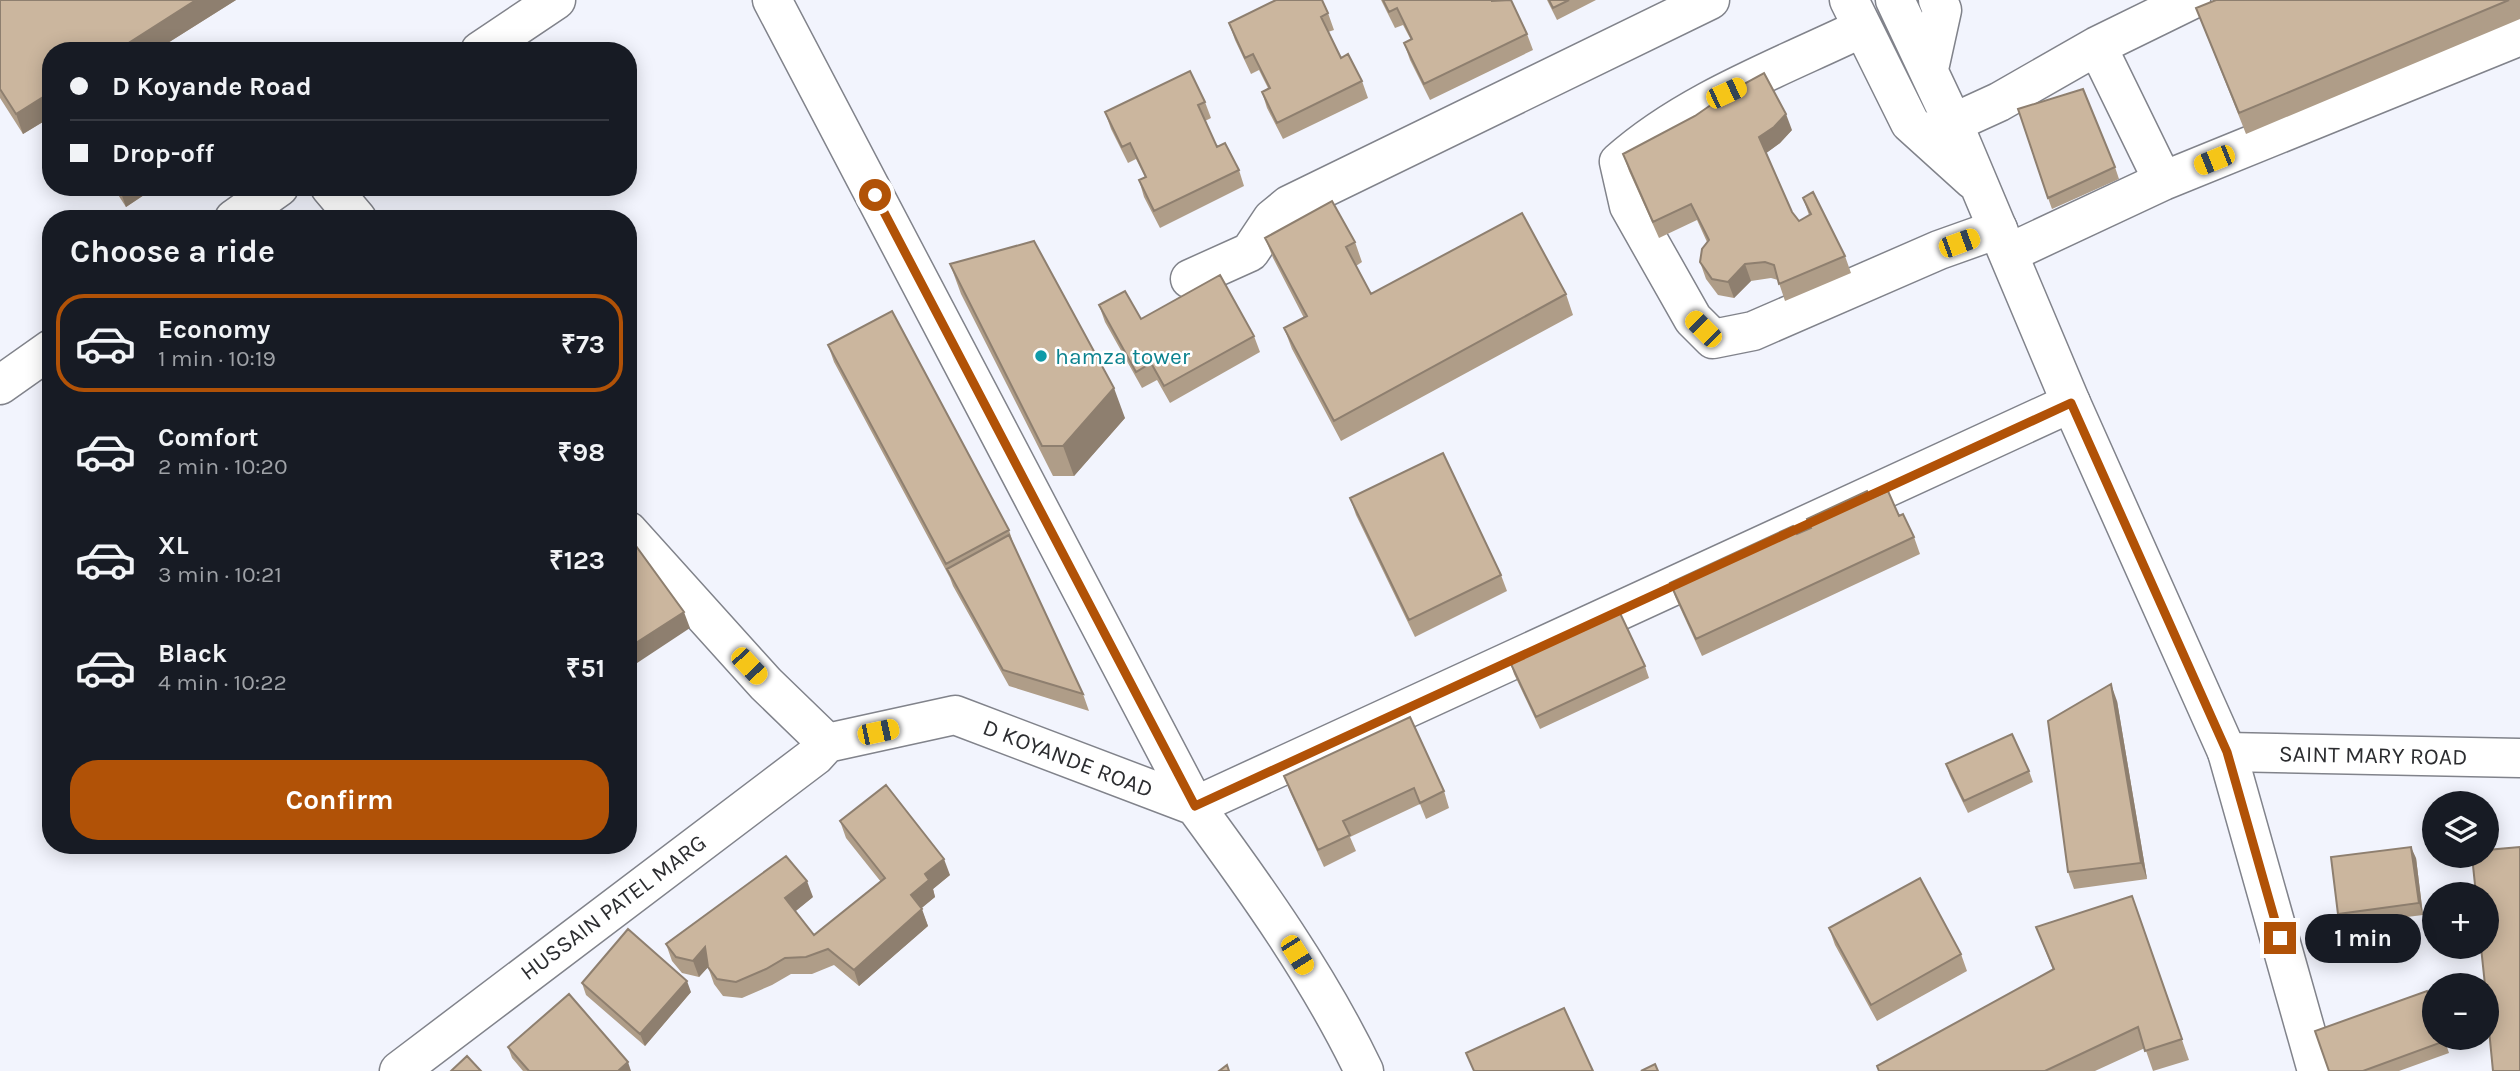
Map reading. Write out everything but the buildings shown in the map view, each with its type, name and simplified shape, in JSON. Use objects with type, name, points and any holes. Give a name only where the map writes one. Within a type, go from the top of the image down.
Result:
[{"type":"street","points":[[493,42],[556,0]]},
{"type":"street","name":"D KOYANDE ROAD","points":[[772,0],[1195,806]]},
{"type":"street","points":[[1190,279],[1250,253],[1272,219],[1289,205],[1710,0]]},
{"type":"street","points":[[1929,69],[1942,10],[1938,0]]},
{"type":"street","points":[[1954,123],[1999,102],[2097,46],[2191,0]]},
{"type":"street","points":[[1900,12],[1954,123],[2071,403],[2227,752],[2317,1071]]},
{"type":"street","points":[[1981,188],[1910,122],[1855,14],[1637,146],[1619,162],[1629,206],[1693,319],[1713,339],[1753,331],[1939,250],[2003,241],[2163,181],[2520,36]]},
{"type":"street","points":[[2097,46],[2163,181]]},
{"type":"street","points":[[247,210],[266,196]]},
{"type":"street","points":[[338,196],[349,210]]},
{"type":"street","points":[[0,385],[42,355]]},
{"type":"street","points":[[1364,1071],[1345,1032],[1252,883],[1195,806],[2071,403]]},
{"type":"street","points":[[637,541],[766,684],[827,743]]},
{"type":"street","name":"D KOYANDE ROAD","points":[[827,743],[955,715],[1195,806]]},
{"type":"street","name":"HUSSAIN PATEL MARG","points":[[398,1071],[815,755],[827,743]]},
{"type":"street","name":"SAINT MARY ROAD","points":[[2227,752],[2520,758]]},
{"type":"place","name":"hamza tower","points":[[1041,356]]},
{"type":"route","points":[[875,195],[1195,806],[2071,403],[2227,752],[2280,938]]}]
